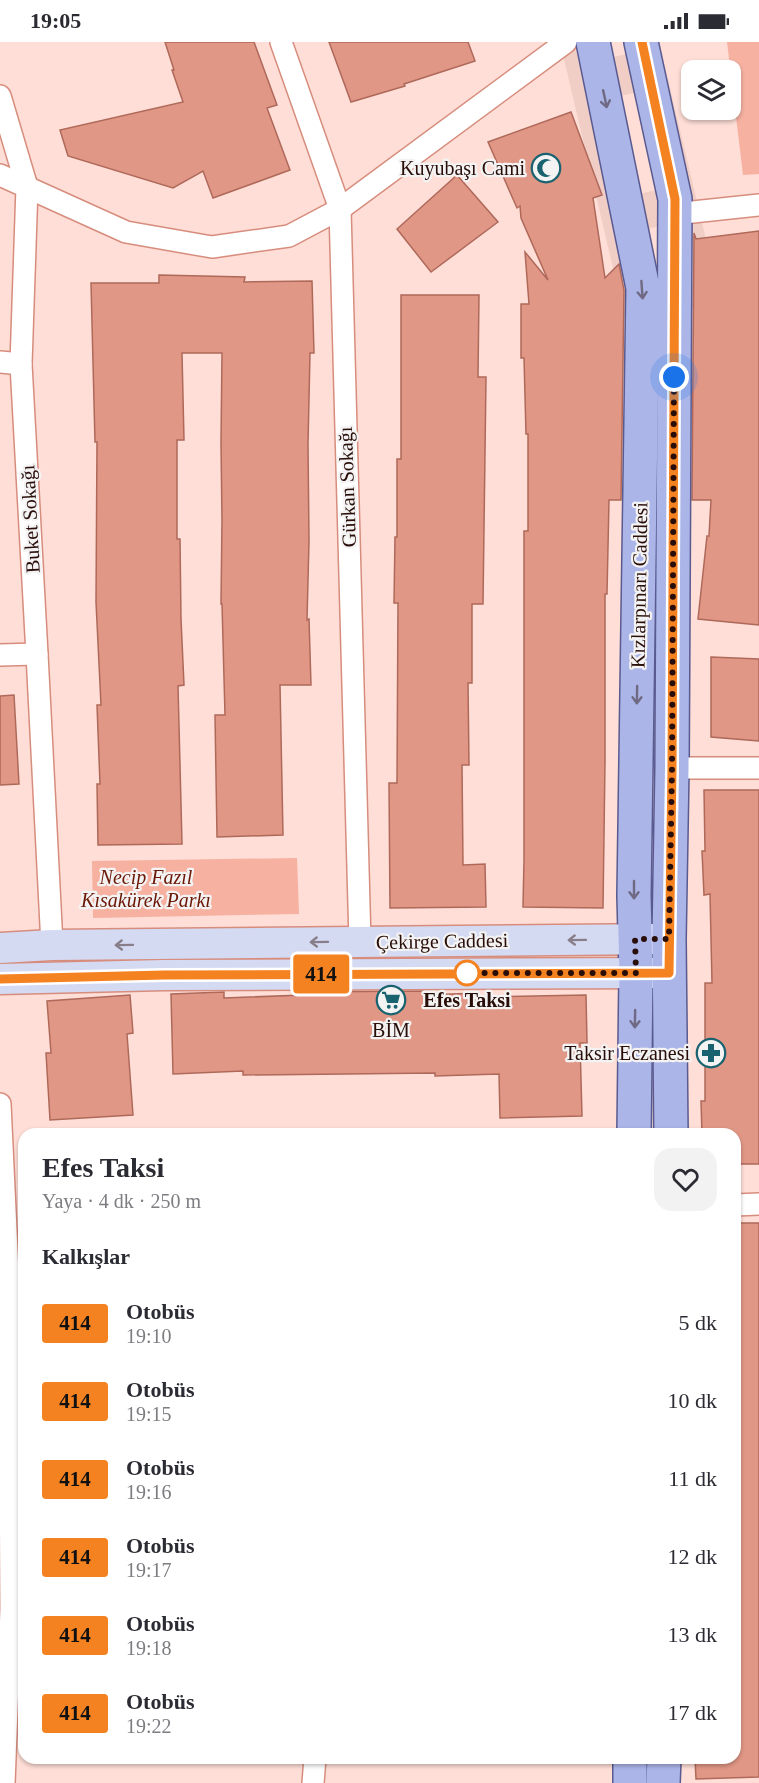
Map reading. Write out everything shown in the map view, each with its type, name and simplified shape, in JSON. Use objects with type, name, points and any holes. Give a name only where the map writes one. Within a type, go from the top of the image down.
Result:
[{"type":"main road","name":"Kızlarpınarı Caddesi","points":[[593,42],[643,288],[634,896],[636,973],[634,1128]]},
{"type":"main road","name":"Kızlarpınarı Caddesi","points":[[641,42],[675,199],[669,939],[671,1128]]},
{"type":"main road","name":"Çekirge Caddesi","points":[[0,948],[52,945],[669,939]]},
{"type":"main road","name":"Çekirge Caddesi","points":[[0,979],[176,974],[669,973]]},
{"type":"main road","points":[[630,1764],[630,1783]]},
{"type":"main road","points":[[663,1783],[664,1764]]},
{"type":"street","name":"Gürkan Sokağı","points":[[281,42],[340,209],[360,942]]},
{"type":"street","points":[[0,175],[126,232],[212,247],[289,236],[340,209],[566,42]]},
{"type":"street","name":"Buket Sokağı","points":[[0,96],[27,187],[10,363],[37,654],[52,945]]},
{"type":"street","points":[[674,214],[759,205]]},
{"type":"street","points":[[0,655],[37,654]]},
{"type":"street","points":[[672,768],[759,768]]},
{"type":"street","points":[[0,1104],[1,1140],[16,1294],[11,1609],[4,1783]]},
{"type":"street","points":[[741,1205],[759,1204]]},
{"type":"street","points":[[313,1783],[315,1764]]},
{"type":"shaded area","points":[[560,42],[574,42],[583,79],[607,74],[605,59],[627,54],[645,42],[659,42],[730,340],[708,304],[641,320],[635,362]],"holes":[[[656,88],[679,185],[611,200],[589,103]],[[684,208],[702,281],[635,296],[642,230],[665,225]]]},
{"type":"green space","points":[[727,42],[759,42],[759,174],[743,175],[736,120],[741,120],[741,60],[729,60]]},
{"type":"green space","name":"Necip Fazıl Kısakürek Parkı","points":[[297,858],[299,914],[93,918],[92,861]]},
{"type":"building","points":[[165,42],[254,42],[277,105],[267,108],[290,170],[213,198],[203,171],[173,188],[68,156],[60,130],[183,102]]},
{"type":"building","points":[[329,42],[468,42],[475,61],[351,102]]},
{"type":"building","points":[[571,112],[602,195],[593,198],[605,278],[619,264],[624,290],[621,500],[609,500],[607,594],[605,594],[603,908],[523,907],[524,531],[528,531],[528,434],[526,434],[524,358],[521,358],[521,304],[529,304],[525,252],[548,280],[521,218],[520,206],[517,208],[488,142]]},
{"type":"building","points":[[457,175],[498,222],[431,272],[397,229]]},
{"type":"building","points":[[759,231],[759,625],[698,619],[707,536],[709,536],[711,500],[692,500],[694,233],[696,239]]},
{"type":"building","points":[[159,275],[245,277],[244,282],[312,281],[314,353],[310,353],[307,620],[309,619],[311,685],[280,685],[283,835],[217,837],[215,715],[225,715],[221,604],[222,353],[182,353],[184,440],[177,440],[177,539],[180,539],[184,685],[178,686],[182,844],[98,845],[97,784],[100,784],[97,705],[101,705],[96,602],[97,442],[95,442],[91,283],[159,283]]},
{"type":"building","points":[[401,295],[479,295],[478,377],[486,377],[483,604],[472,604],[472,683],[468,683],[469,765],[462,765],[463,865],[485,864],[486,907],[390,908],[389,783],[397,783],[398,603],[394,603],[397,459],[401,459]]},
{"type":"building","points":[[711,657],[759,659],[759,741],[711,737]]},
{"type":"building","points":[[14,695],[19,784],[0,785],[0,696]]},
{"type":"building","points":[[704,790],[759,790],[759,1164],[741,1164],[741,1128],[702,1128],[701,1101],[705,1101],[705,983],[712,983],[710,894],[704,895],[702,851],[705,851]]},
{"type":"building","points":[[423,991],[423,995],[479,993],[479,997],[586,995],[587,1043],[580,1043],[582,1116],[500,1118],[499,1074],[243,1075],[243,1071],[173,1074],[171,994],[224,992],[224,998],[304,995],[304,992]]},
{"type":"building","points":[[130,995],[133,1033],[127,1034],[133,1115],[50,1120],[46,1053],[51,1053],[47,1001]]},
{"type":"building","points":[[741,1223],[759,1223],[759,1777],[696,1779],[695,1764],[741,1764]]},
{"type":"bus line","name":"414","points":[[0,979],[164,975],[669,973],[675,199],[642,42]]},
{"type":"place","name":"Kuyubaşı Cami","points":[[546,168]]},
{"type":"place","name":"Efes Taksi","points":[[467,973]]},
{"type":"place","name":"BİM","points":[[391,1000]]},
{"type":"place","name":"Taksir Eczanesi","points":[[711,1053]]},
{"type":"route","points":[[467,973],[465,973],[636,973],[635,939],[669,939],[674,377]]}]
